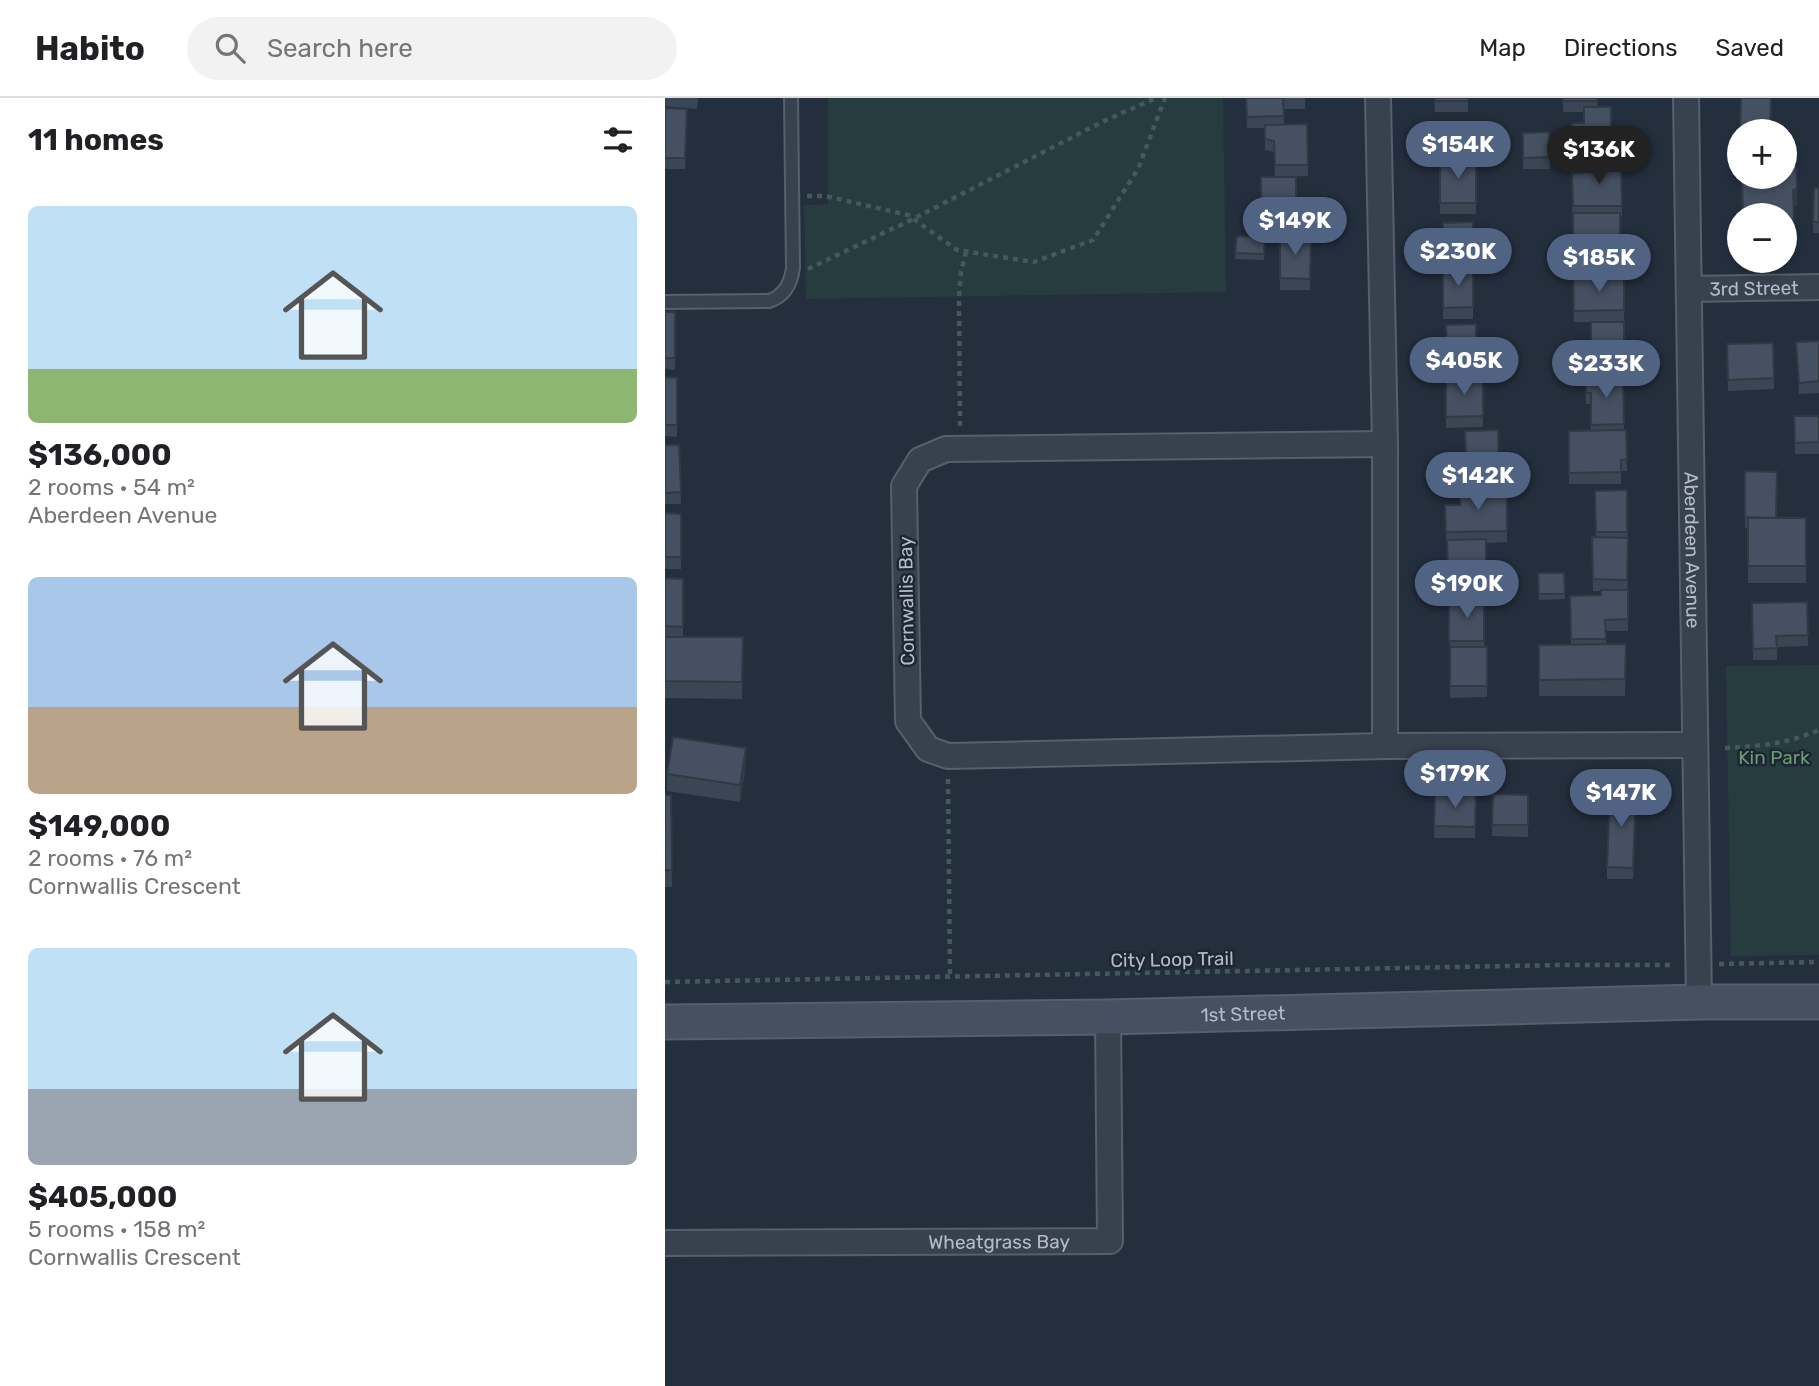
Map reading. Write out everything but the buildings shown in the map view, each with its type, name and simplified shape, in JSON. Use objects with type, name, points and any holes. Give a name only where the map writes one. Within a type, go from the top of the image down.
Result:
[{"type":"street","points":[[1378,98],[1385,444],[1385,746]]},
{"type":"street","name":"Aberdeen Avenue","points":[[1686,98],[1699,1002]]},
{"type":"street","name":"3rd Street","points":[[1689,289],[1819,287]]},
{"type":"street","name":"Cornwallis Bay","points":[[1385,444],[946,449],[920,460],[904,486],[908,721],[928,749],[948,756],[1385,746],[1695,745]]},
{"type":"street","name":"1st Street","points":[[665,1021],[1108,1017],[1699,1002],[1819,1002]]},
{"type":"street","name":"Wheatgrass Bay","points":[[665,1243],[1110,1241],[1108,1017]]},
{"type":"lane","points":[[665,302],[769,301],[786,290],[792,277],[791,98]]},
{"type":"path","points":[[792,277],[913,219],[1104,121],[1156,98]]},
{"type":"path","points":[[825,197],[908,215],[957,250],[1034,262],[1093,240],[1137,169],[1165,98]]},
{"type":"path","points":[[960,430],[959,296],[966,252]]},
{"type":"path","points":[[1725,748],[1772,745],[1792,741],[1819,730]]},
{"type":"path","points":[[948,773],[950,978]]},
{"type":"path","points":[[1716,964],[1819,962]]},
{"type":"path","name":"City Loop Trail","points":[[665,982],[1679,965]]},
{"type":"green space","points":[[828,98],[1223,98],[1226,292],[806,299],[804,205],[828,204]]},
{"type":"green space","name":"Kin Park","points":[[1819,665],[1819,955],[1731,956],[1726,666]]}]
